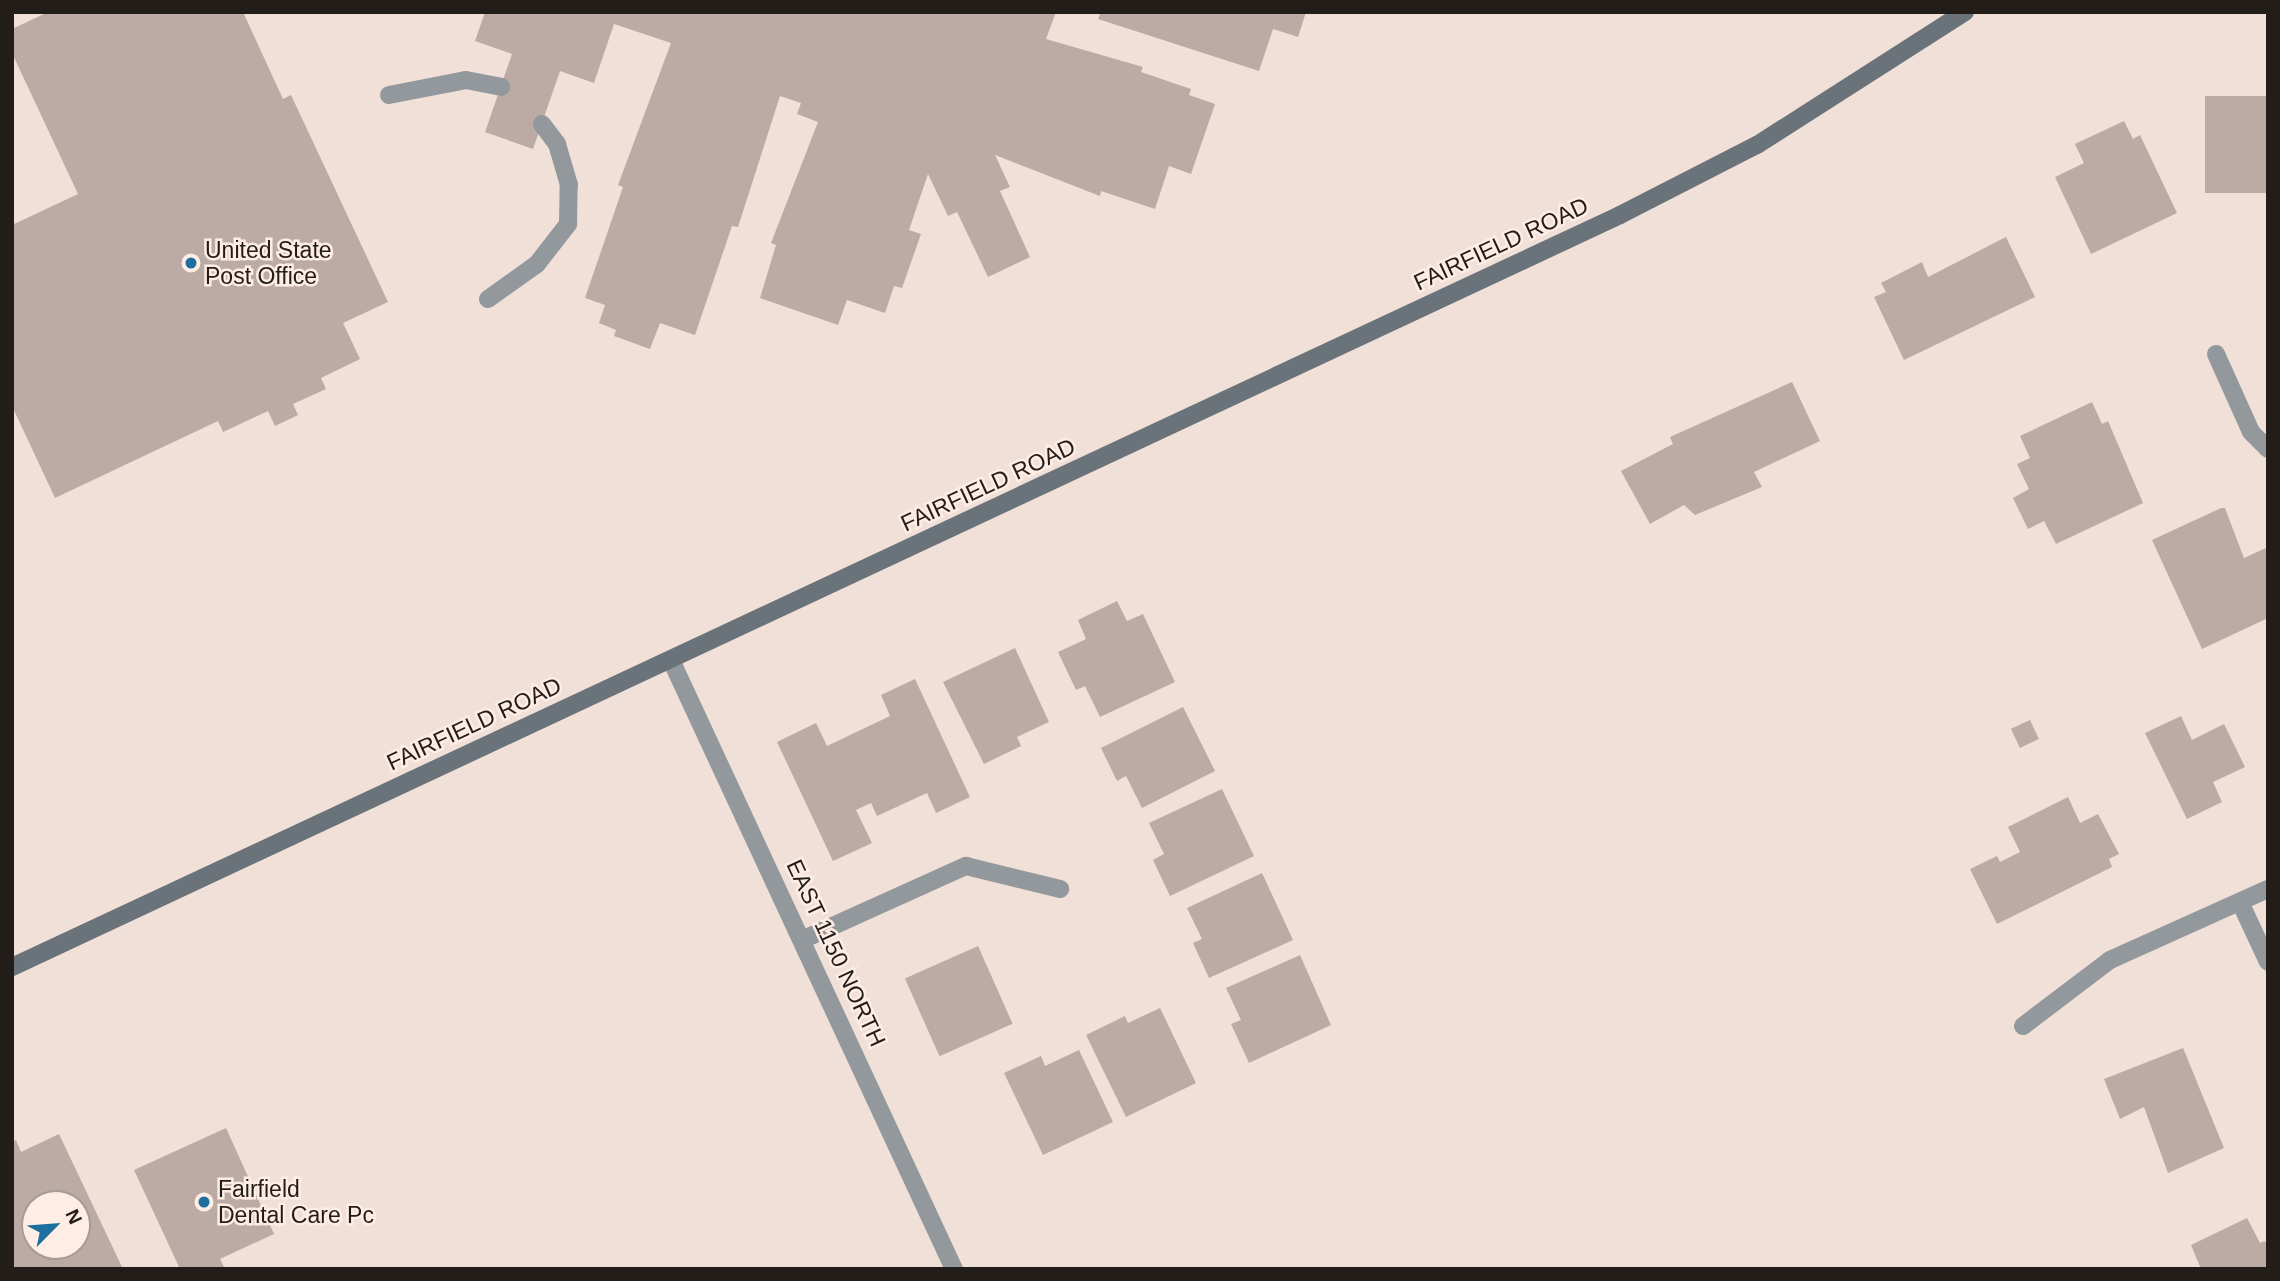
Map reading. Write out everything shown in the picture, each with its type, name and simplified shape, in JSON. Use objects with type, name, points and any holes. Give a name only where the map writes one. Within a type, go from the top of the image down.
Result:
[{"type":"main road","name":"FAIRFIELD ROAD","points":[[12,967],[1688,182],[1758,145],[1965,12]]},
{"type":"street","points":[[389,95],[466,80],[500,87]]},
{"type":"street","points":[[488,299],[537,264],[568,224],[569,185],[557,144],[542,124]]},
{"type":"street","points":[[2216,354],[2251,432],[2268,449]]},
{"type":"street","name":"EAST 1150 NORTH","points":[[671,660],[804,939],[954,1269]]},
{"type":"street","points":[[804,939],[966,866],[1060,889]]},
{"type":"street","points":[[2023,1026],[2110,960],[2268,889]]},
{"type":"street","points":[[2240,902],[2268,962]]},
{"type":"building","name":"United State Post Office","points":[[48,12],[243,12],[283,99],[291,95],[388,302],[343,323],[360,359],[321,378],[326,389],[293,404],[298,415],[275,426],[268,411],[223,432],[218,421],[55,498],[12,406],[12,225],[78,194],[12,53],[12,29]]},
{"type":"building","points":[[485,12],[1056,12],[1046,39],[1143,67],[1141,72],[1191,89],[1189,95],[1215,104],[1191,174],[1169,166],[1155,209],[1101,191],[1100,196],[995,155],[1010,187],[1000,191],[1030,257],[988,277],[957,212],[948,216],[928,174],[909,230],[921,234],[902,288],[894,286],[885,313],[847,300],[838,325],[760,298],[776,245],[771,243],[818,122],[797,114],[801,103],[780,96],[738,227],[732,226],[695,335],[660,323],[650,349],[614,336],[616,330],[599,323],[605,305],[585,298],[623,187],[618,185],[671,43],[614,24],[594,83],[560,71],[533,149],[485,132],[512,54],[475,41]]},
{"type":"building","points":[[1101,12],[1306,12],[1298,37],[1273,29],[1259,71],[1098,19]]},
{"type":"building","points":[[2205,96],[2268,96],[2268,193],[2205,193]]},
{"type":"building","points":[[2124,121],[2133,139],[2140,135],[2177,213],[2091,254],[2055,177],[2084,163],[2075,144]]},
{"type":"building","points":[[2006,237],[2035,297],[1904,360],[1874,297],[1886,292],[1881,283],[1922,262],[1928,277]]},
{"type":"building","points":[[1792,382],[1820,441],[1754,472],[1762,487],[1695,515],[1684,505],[1650,524],[1621,471],[1673,444],[1670,437]]},
{"type":"building","points":[[2092,402],[2102,424],[2108,421],[2143,503],[2056,544],[2044,521],[2028,529],[2013,498],[2029,489],[2017,464],[2030,458],[2020,436]]},
{"type":"building","points":[[2225,508],[2244,558],[2268,547],[2268,618],[2202,649],[2152,540]]},
{"type":"building","points":[[1117,601],[1127,621],[1143,614],[1175,682],[1100,717],[1085,686],[1076,690],[1058,652],[1086,639],[1078,620]]},
{"type":"building","points":[[1015,648],[1049,722],[1017,737],[1021,746],[984,764],[943,682]]},
{"type":"building","points":[[915,679],[970,797],[936,813],[927,793],[877,816],[871,803],[856,810],[872,843],[833,861],[777,742],[816,723],[827,746],[890,716],[881,695]]},
{"type":"building","points":[[1183,707],[1215,771],[1142,808],[1126,776],[1117,781],[1101,748]]},
{"type":"building","points":[[2181,716],[2192,740],[2224,724],[2245,767],[2213,782],[2222,802],[2187,819],[2145,733]]},
{"type":"building","points":[[2030,720],[2039,739],[2020,748],[2011,729]]},
{"type":"building","points":[[1222,789],[1254,856],[1170,896],[1153,860],[1164,854],[1149,823]]},
{"type":"building","points":[[2068,797],[2080,823],[2098,814],[2119,854],[2109,859],[2112,867],[1997,924],[1970,869],[1997,856],[2000,862],[2020,852],[2008,827]]},
{"type":"building","points":[[1262,873],[1293,940],[1209,978],[1193,943],[1202,939],[1187,908]]},
{"type":"building","points":[[978,946],[1013,1024],[939,1056],[905,979]]},
{"type":"building","points":[[1300,955],[1331,1025],[1249,1063],[1231,1024],[1241,1020],[1226,988]]},
{"type":"building","points":[[1160,1008],[1196,1083],[1126,1117],[1086,1035],[1125,1016],[1128,1023]]},
{"type":"building","points":[[2183,1048],[2224,1148],[2168,1173],[2144,1107],[2120,1119],[2104,1079]]},
{"type":"building","points":[[1079,1050],[1113,1122],[1043,1155],[1004,1073],[1041,1056],[1045,1066]]},
{"type":"building","name":"Fairfield Dental Care Pc","points":[[226,1128],[274,1234],[220,1259],[225,1269],[180,1269],[134,1170]]},
{"type":"building","points":[[59,1134],[86,1190],[21,1190],[21,1260],[91,1260],[91,1202],[123,1269],[12,1269],[12,1142],[16,1140],[21,1152]]},
{"type":"building","points":[[2247,1218],[2260,1243],[2265,1241],[2268,1248],[2268,1269],[2201,1269],[2191,1245]]},
{"type":"place","name":"United State Post Office","points":[[191,263]]},
{"type":"place","name":"Fairfield Dental Care Pc","points":[[204,1202]]}]
